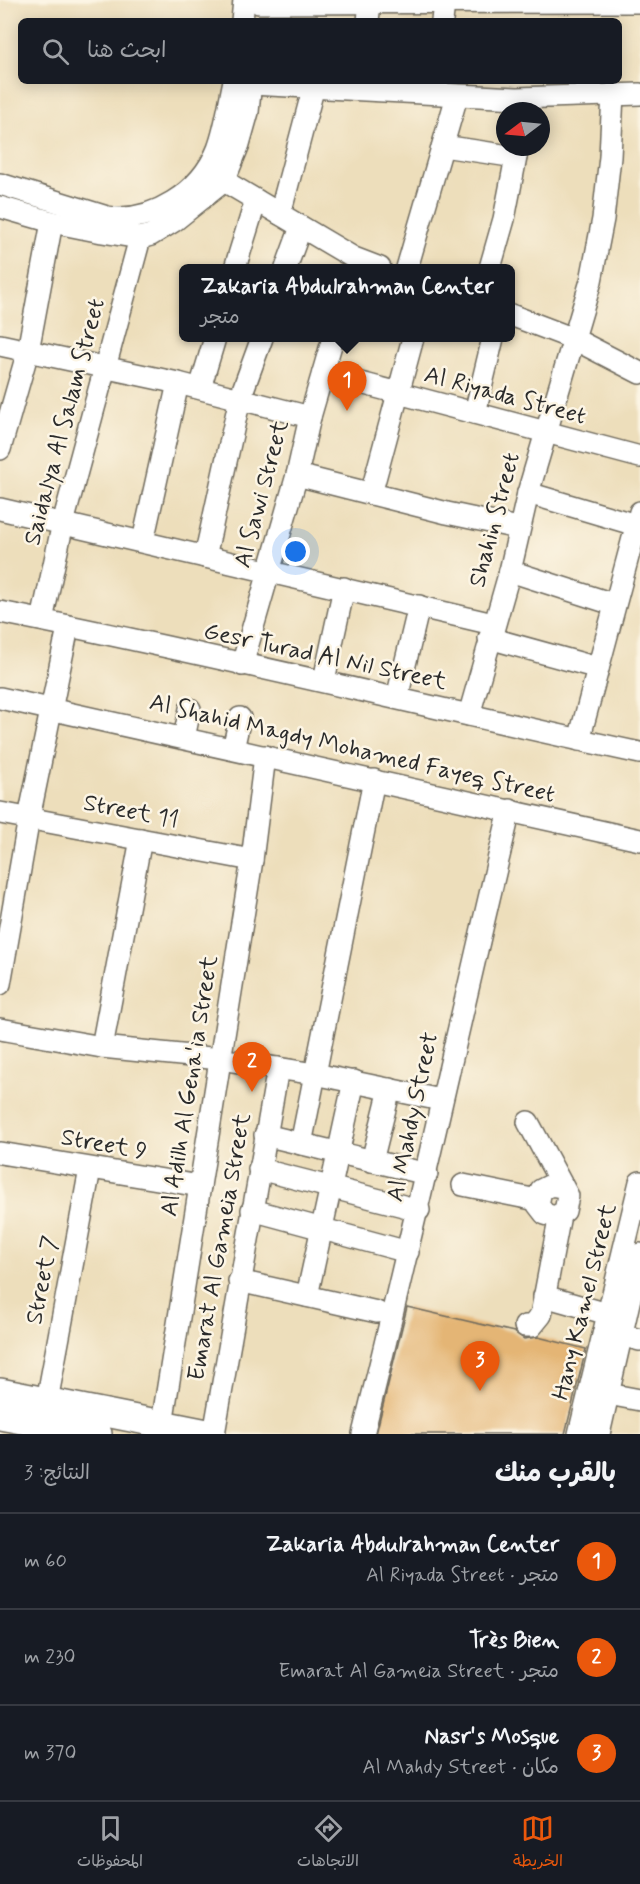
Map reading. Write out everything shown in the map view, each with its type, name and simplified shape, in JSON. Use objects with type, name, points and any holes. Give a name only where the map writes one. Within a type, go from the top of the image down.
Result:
[{"type":"main road","points":[[0,1392],[44,1423],[162,1424],[213,1434]]},
{"type":"main road","points":[[0,1416],[98,1434]]},
{"type":"street","points":[[245,18],[255,6],[369,12],[443,12],[640,2]]},
{"type":"street","points":[[0,207],[52,222],[140,238],[151,235],[174,221],[216,174],[218,149],[245,84]]},
{"type":"street","points":[[280,84],[434,87],[457,96],[502,102]]},
{"type":"street","points":[[280,214],[314,86]]},
{"type":"street","points":[[534,102],[613,93],[640,94]]},
{"type":"street","name":"Shahin Street","points":[[469,715],[491,631],[510,571],[518,528],[591,281],[603,219],[610,157],[613,93]]},
{"type":"street","points":[[408,264],[457,96]]},
{"type":"street","points":[[442,146],[496,150]]},
{"type":"street","points":[[491,264],[516,156]]},
{"type":"street","points":[[0,184],[123,220],[159,209],[216,174]]},
{"type":"street","points":[[216,174],[301,227],[353,263]]},
{"type":"street","points":[[236,264],[256,200]]},
{"type":"street","points":[[0,449],[28,351],[52,222]]},
{"type":"street","points":[[287,264],[301,227]]},
{"type":"street","name":"Saidalya Al Salam Street","points":[[42,620],[63,523],[140,238]]},
{"type":"street","points":[[515,317],[574,339],[640,373]]},
{"type":"street","points":[[200,388],[214,342]]},
{"type":"street","points":[[205,557],[240,398],[261,342]]},
{"type":"street","name":"Al Sawi Street","points":[[242,665],[297,475],[310,417],[332,342]]},
{"type":"street","points":[[371,494],[412,342]]},
{"type":"street","points":[[475,413],[492,342]]},
{"type":"street","points":[[0,345],[200,388],[310,417]]},
{"type":"street","name":"Al Riyada Street","points":[[323,373],[545,434],[640,457]]},
{"type":"street","points":[[143,541],[178,383]]},
{"type":"street","points":[[297,475],[518,528]]},
{"type":"street","points":[[528,493],[638,518],[613,604],[579,740]]},
{"type":"street","points":[[0,509],[143,541],[267,573],[419,606],[598,668]]},
{"type":"street","points":[[510,571],[613,604]]},
{"type":"street","points":[[324,680],[344,588]]},
{"type":"street","points":[[397,698],[419,606]]},
{"type":"street","name":"Gesr Turad Al Nil Street","points":[[0,612],[242,665],[324,680],[640,753]]},
{"type":"street","points":[[0,984],[4,923],[29,818],[68,627]]},
{"type":"street","name":"Al Shahid Magdy Mohamed Fayeq Street","points":[[0,698],[640,840]]},
{"type":"street","points":[[184,738],[190,709]]},
{"type":"street","points":[[233,748],[240,718]]},
{"type":"street","name":"Al Adilh Al Gena'ia Street","points":[[162,1424],[252,860],[265,756]]},
{"type":"street","points":[[301,1144],[374,780]]},
{"type":"street","name":"Al Mahdy Street","points":[[363,1434],[428,1174],[441,1100],[510,810]]},
{"type":"street","name":"Street 11","points":[[0,813],[252,860]]},
{"type":"street","points":[[102,1047],[141,839]]},
{"type":"street","points":[[0,1029],[102,1047],[220,1059],[278,1068],[354,1081],[441,1100]]},
{"type":"street","name":"Emarat Al Gameia Street","points":[[213,1434],[278,1068]]},
{"type":"street","points":[[307,1296],[354,1081]]},
{"type":"street","points":[[372,1161],[390,1089]]},
{"type":"street","points":[[525,1326],[537,1322],[560,1215],[569,1201],[528,1122]]},
{"type":"street","points":[[265,1135],[428,1174]]},
{"type":"street","name":"Street 9","points":[[0,1153],[200,1186]]},
{"type":"street","name":"Street 7","points":[[44,1423],[90,1169]]},
{"type":"street","points":[[259,1169],[419,1210]]},
{"type":"street","name":"Hany Kamel Street","points":[[599,1434],[608,1394],[640,1182]]},
{"type":"street","points":[[463,1185],[537,1200],[545,1214],[560,1215]]},
{"type":"street","points":[[537,1200],[546,1186],[561,1187]]},
{"type":"street","points":[[252,1210],[408,1252]]},
{"type":"street","name":"Hany Kamel Street","points":[[579,1434],[618,1330],[640,1254]]},
{"type":"street","points":[[239,1281],[377,1312]]},
{"type":"street","points":[[544,1296],[618,1330]]},
{"type":"street","points":[[608,1394],[640,1400]]},
{"type":"building","points":[[407,1307],[514,1332],[524,1339],[538,1337],[586,1349],[565,1434],[376,1434]]},
{"type":"place","name":"Zakaria Abdulrahman Center","points":[[347,411]]},
{"type":"place","name":"Très Bien","points":[[252,1092]]},
{"type":"place","name":"Nasr's Mosque","points":[[480,1391]]}]
